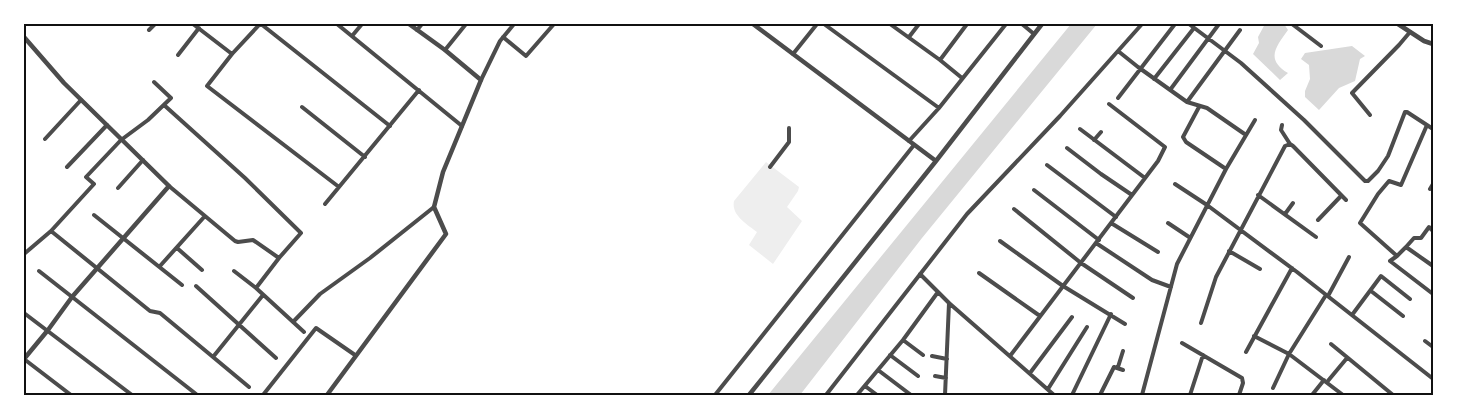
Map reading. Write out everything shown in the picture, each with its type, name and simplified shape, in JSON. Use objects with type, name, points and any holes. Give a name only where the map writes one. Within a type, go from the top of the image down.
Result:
[{"type":"street","points":[[149,30],[155,24]]},
{"type":"street","points":[[193,24],[232,54]]},
{"type":"street","points":[[339,187],[207,86],[232,54],[260,24],[390,126]]},
{"type":"street","points":[[337,24],[462,126]]},
{"type":"street","points":[[352,36],[362,24]]},
{"type":"street","points":[[409,24],[445,50],[481,80]]},
{"type":"street","points":[[417,30],[422,24]]},
{"type":"street","points":[[445,50],[466,24]]},
{"type":"street","points":[[293,322],[320,294],[434,208],[443,172],[481,80],[503,37],[514,24]]},
{"type":"street","points":[[503,37],[526,56],[554,24]]},
{"type":"street","points":[[752,24],[936,161]]},
{"type":"street","points":[[793,54],[817,24]]},
{"type":"street","points":[[824,24],[939,108]]},
{"type":"street","points":[[890,24],[962,78]]},
{"type":"street","points":[[909,37],[919,24]]},
{"type":"street","points":[[940,60],[967,24]]},
{"type":"street","points":[[715,395],[1006,24]]},
{"type":"street","points":[[1022,24],[1034,34]]},
{"type":"street","points":[[749,395],[936,161],[1042,24]]},
{"type":"street","points":[[826,395],[967,214],[1060,116],[1142,24]]},
{"type":"street","points":[[1118,98],[1174,24]]},
{"type":"street","points":[[1189,24],[1241,63],[1304,120],[1365,181],[1368,181],[1375,174],[1388,156],[1405,112],[1433,129]]},
{"type":"street","points":[[1170,90],[1219,24]]},
{"type":"street","points":[[1292,24],[1321,46]]},
{"type":"street","points":[[1398,24],[1433,44]]},
{"type":"street","points":[[178,54],[199,28]]},
{"type":"street","points":[[1154,79],[1194,28]]},
{"type":"street","points":[[1187,102],[1240,30]]},
{"type":"street","points":[[1370,115],[1352,93],[1410,32]]},
{"type":"street","points":[[24,37],[64,83],[169,186],[235,241],[253,240],[279,258]]},
{"type":"street","points":[[1118,51],[1187,102],[1207,108],[1246,135]]},
{"type":"street","points":[[24,254],[51,231],[94,184],[86,176],[121,140],[148,120],[171,98],[154,82]]},
{"type":"street","points":[[325,204],[419,90]]},
{"type":"street","points":[[45,139],[81,100]]},
{"type":"street","points":[[1010,356],[1146,178],[1165,147],[1109,104]]},
{"type":"street","points":[[164,105],[245,178],[301,234],[279,258],[256,288]]},
{"type":"street","points":[[302,107],[365,157]]},
{"type":"street","points":[[1199,107],[1182,137],[1186,142],[1226,169]]},
{"type":"street","points":[[1142,395],[1177,264],[1189,237],[1255,120]]},
{"type":"street","points":[[67,167],[107,125]]},
{"type":"street","points":[[1282,125],[1281,130],[1290,144],[1346,200]]},
{"type":"street","points":[[1397,256],[1360,223],[1378,194],[1390,181],[1401,185],[1427,125]]},
{"type":"street","points":[[770,167],[789,142],[789,128]]},
{"type":"street","points":[[1080,129],[1146,178]]},
{"type":"street","points":[[1094,140],[1101,132]]},
{"type":"street","points":[[1201,322],[1216,277],[1240,229],[1285,146],[1290,144]]},
{"type":"street","points":[[1067,148],[1132,195]]},
{"type":"street","points":[[118,188],[143,160]]},
{"type":"street","points":[[1046,165],[1116,217]]},
{"type":"street","points":[[1175,184],[1240,229],[1432,378],[1433,376]]},
{"type":"street","points":[[1430,189],[1433,184]]},
{"type":"street","points":[[70,395],[24,359],[72,297],[169,186]]},
{"type":"street","points":[[1034,190],[1097,241],[1152,280],[1170,287]]},
{"type":"street","points":[[1258,195],[1316,237]]},
{"type":"street","points":[[1318,220],[1341,196]]},
{"type":"street","points":[[1285,214],[1293,203]]},
{"type":"street","points":[[327,395],[446,234],[434,208]]},
{"type":"street","points":[[1014,209],[1081,263],[1132,298]]},
{"type":"street","points":[[94,215],[182,285]]},
{"type":"street","points":[[160,266],[205,216]]},
{"type":"street","points":[[1111,223],[1158,252]]},
{"type":"street","points":[[1168,223],[1189,237]]},
{"type":"street","points":[[1432,291],[1390,262],[1414,238],[1421,238],[1429,227],[1433,231]]},
{"type":"street","points":[[51,231],[150,311],[160,313],[249,387]]},
{"type":"street","points":[[1000,241],[1063,286],[1125,324]]},
{"type":"street","points":[[1406,247],[1433,266]]},
{"type":"street","points":[[177,248],[202,270]]},
{"type":"street","points":[[1229,251],[1260,269]]},
{"type":"street","points":[[1273,388],[1289,354],[1349,257]]},
{"type":"street","points":[[1246,352],[1292,268]]},
{"type":"street","points":[[39,270],[196,394]]},
{"type":"street","points":[[234,271],[256,288],[304,332]]},
{"type":"street","points":[[920,274],[949,303],[1054,395]]},
{"type":"street","points":[[978,274],[1040,316]]},
{"type":"street","points":[[1352,315],[1380,276],[1410,299]]},
{"type":"street","points":[[196,286],[276,358]]},
{"type":"street","points":[[1370,291],[1403,316]]},
{"type":"street","points":[[857,395],[903,340],[938,292]]},
{"type":"street","points":[[213,357],[263,295]]},
{"type":"street","points":[[945,395],[949,303]]},
{"type":"street","points":[[24,313],[132,395]]},
{"type":"street","points":[[1072,395],[1111,314]]},
{"type":"street","points":[[1030,373],[1072,317]]},
{"type":"street","points":[[1048,389],[1087,327]]},
{"type":"street","points":[[263,395],[316,328],[356,355]]},
{"type":"street","points":[[1254,336],[1289,354],[1343,395]]},
{"type":"street","points":[[903,340],[924,355]]},
{"type":"street","points":[[1425,341],[1433,347]]},
{"type":"street","points":[[1182,343],[1242,378],[1243,383],[1239,395]]},
{"type":"street","points":[[1331,344],[1393,395]]},
{"type":"street","points":[[1118,367],[1123,351]]},
{"type":"street","points":[[1190,395],[1203,355]]},
{"type":"street","points":[[890,356],[918,376]]},
{"type":"street","points":[[932,356],[947,359]]},
{"type":"street","points":[[1312,395],[1347,358]]},
{"type":"street","points":[[1100,395],[1114,367],[1118,367]]},
{"type":"street","points":[[1118,367],[1123,370]]},
{"type":"street","points":[[878,370],[911,395]]},
{"type":"street","points":[[935,376],[946,378]]},
{"type":"street","points":[[865,386],[877,395]]},
{"type":"shaded area","points":[[1071,24],[1097,24],[922,238],[800,395],[768,395]]},
{"type":"shaded area","points":[[1265,24],[1284,24],[1288,30],[1275,53],[1277,63],[1288,73],[1280,80],[1253,54],[1259,43],[1258,37]]},
{"type":"shaded area","points":[[1352,46],[1365,56],[1360,59],[1355,81],[1339,88],[1319,110],[1305,97],[1305,91],[1310,79],[1309,65],[1301,59],[1305,53]]},
{"type":"shaded area","points":[[766,162],[799,187],[787,207],[802,221],[773,264],[749,245],[757,232],[737,215],[734,206],[734,201]]}]
